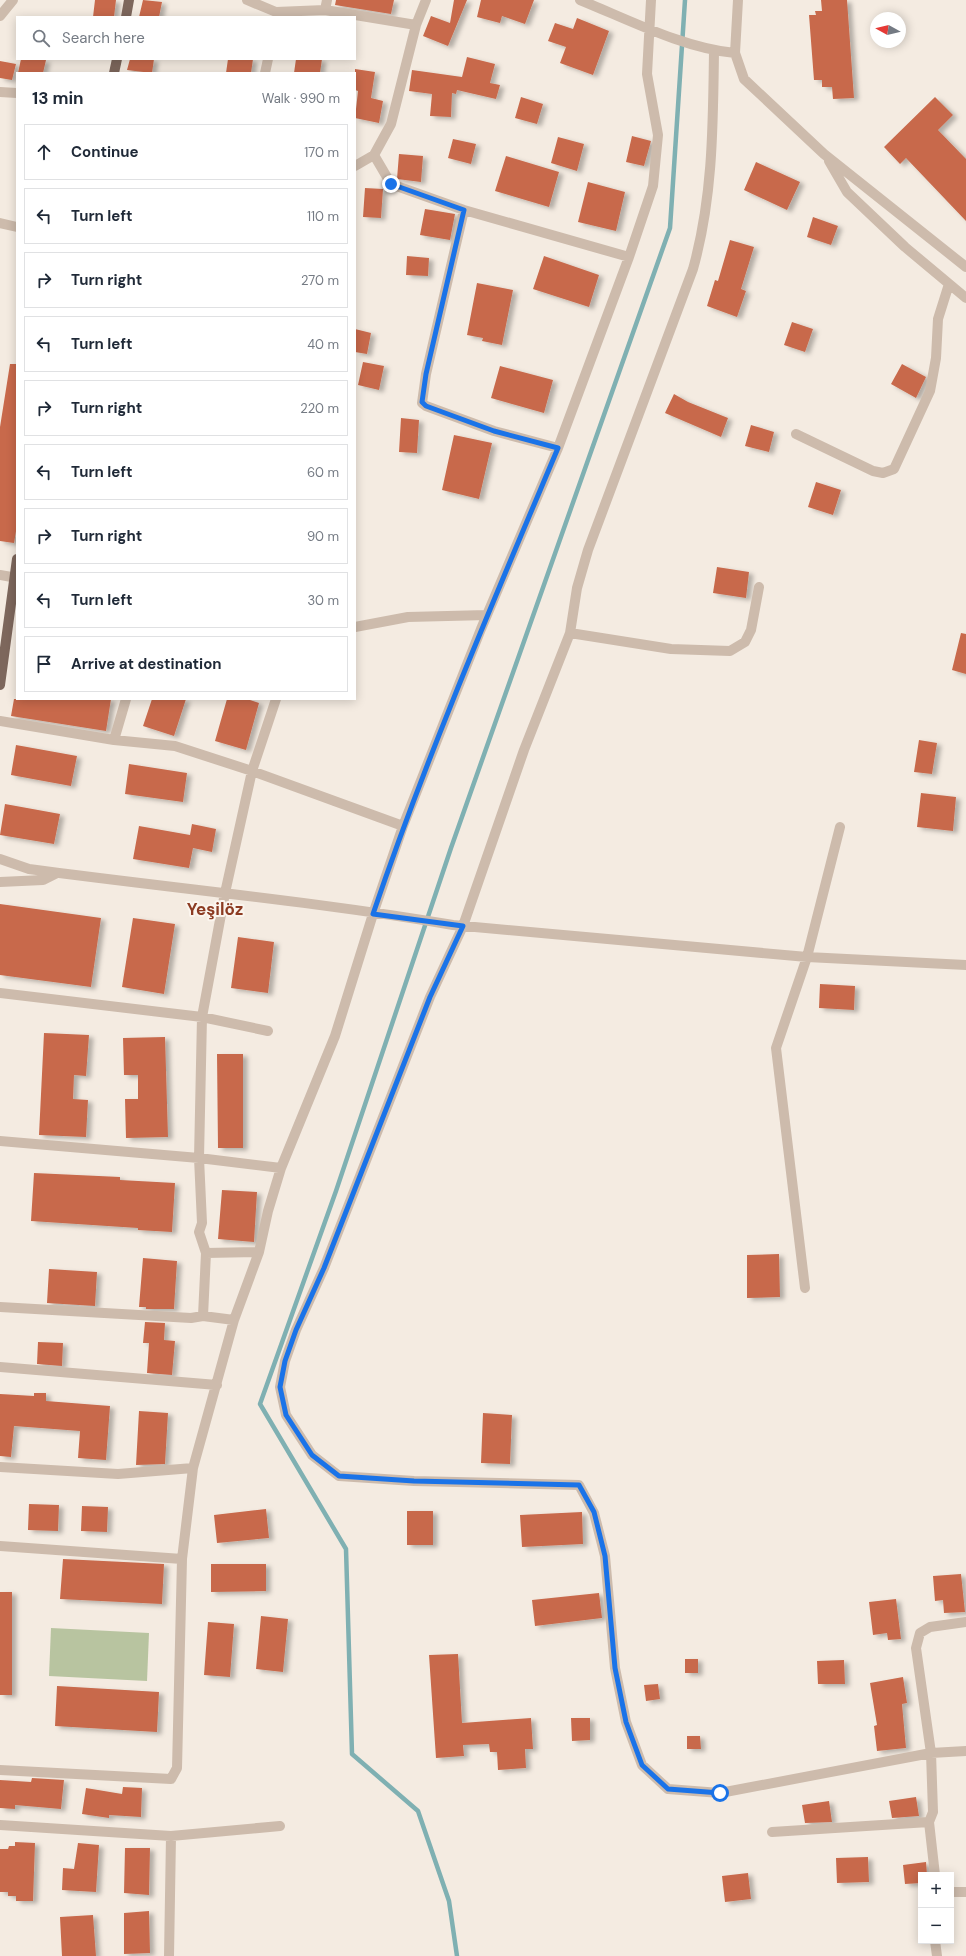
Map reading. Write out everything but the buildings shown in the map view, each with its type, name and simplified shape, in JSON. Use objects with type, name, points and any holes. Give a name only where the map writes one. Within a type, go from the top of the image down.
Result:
[{"type":"main road","points":[[126,16],[130,0]]},
{"type":"main road","points":[[114,72],[117,60]]},
{"type":"main road","points":[[0,685],[15,578]]},
{"type":"street","points":[[0,16],[13,0]]},
{"type":"street","points":[[247,0],[276,14],[326,5],[416,25]]},
{"type":"street","points":[[356,165],[374,155],[390,124],[416,25],[426,0]]},
{"type":"street","points":[[580,0],[714,52],[736,53]]},
{"type":"street","points":[[0,1770],[171,1779],[177,1768],[182,1559],[193,1468],[234,1320],[260,1252],[268,1211],[281,1168],[335,1036],[373,914],[403,826],[487,614],[558,448],[630,257],[654,186],[658,135],[647,74],[651,0]]},
{"type":"street","points":[[738,0],[736,53],[744,79],[824,154],[966,267]]},
{"type":"street","points":[[714,52],[710,188],[701,238],[693,269],[588,550],[577,588],[570,633],[524,750],[463,926],[430,997],[324,1268],[296,1330],[285,1361],[280,1387],[286,1415],[312,1455],[339,1476],[414,1481],[579,1485],[594,1512],[605,1556],[615,1668],[626,1722],[642,1765],[668,1789],[720,1793],[931,1753],[966,1751]]},
{"type":"street","points":[[265,72],[268,60]]},
{"type":"street","points":[[0,92],[16,93]]},
{"type":"street","points":[[824,154],[847,192],[905,247],[966,298]]},
{"type":"street","points":[[374,155],[391,184],[464,210],[630,257]]},
{"type":"street","points":[[464,210],[426,374],[422,402],[426,406],[494,431],[558,448]]},
{"type":"street","points":[[0,223],[16,227]]},
{"type":"street","points":[[796,434],[873,471],[884,473],[894,469],[930,391],[936,358],[938,319],[949,284]]},
{"type":"street","points":[[0,575],[15,578]]},
{"type":"street","points":[[570,633],[671,649],[730,651],[745,642],[748,636],[759,587]]},
{"type":"street","points":[[356,627],[408,617],[487,614]]},
{"type":"street","points":[[114,740],[126,700]]},
{"type":"street","points":[[203,1316],[206,1253],[199,1232],[202,1223],[199,1158],[202,1017],[225,893],[252,771],[276,700]]},
{"type":"street","points":[[0,721],[114,740],[175,746],[252,771],[403,826]]},
{"type":"street","points":[[805,1288],[776,1048],[806,957],[840,827]]},
{"type":"street","points":[[0,859],[29,869],[225,893],[397,916],[452,925],[806,957],[966,965]]},
{"type":"street","points":[[0,882],[43,880],[57,872]]},
{"type":"street","points":[[0,993],[202,1017],[268,1031]]},
{"type":"street","points":[[0,1141],[199,1158],[281,1168]]},
{"type":"street","points":[[206,1253],[260,1252]]},
{"type":"street","points":[[0,1307],[191,1318],[203,1316],[234,1320]]},
{"type":"street","points":[[0,1367],[217,1385]]},
{"type":"street","points":[[0,1467],[118,1474],[193,1468]]},
{"type":"street","points":[[0,1546],[182,1559]]},
{"type":"street","points":[[935,1872],[930,1822],[933,1812],[931,1753],[916,1648],[920,1633],[930,1627],[966,1622]]},
{"type":"street","points":[[772,1832],[930,1822]]},
{"type":"street","points":[[0,1825],[171,1836],[280,1826]]},
{"type":"street","points":[[169,1956],[171,1836]]},
{"type":"street","points":[[954,1892],[966,1892]]},
{"type":"street","points":[[935,1944],[937,1956]]},
{"type":"green space","points":[[51,1628],[149,1633],[147,1681],[49,1676]]},
{"type":"waterway","points":[[457,1956],[449,1901],[418,1811],[352,1754],[346,1549],[260,1404],[336,1191],[451,848],[670,228],[685,0]]},
{"type":"district","name":"Yeşilöz","points":[[215,909]]},
{"type":"route","points":[[391,184],[464,210],[426,374],[422,402],[426,406],[494,431],[558,448],[481,629],[403,826],[373,914],[463,926],[430,997],[324,1268],[296,1330],[285,1361],[280,1387],[286,1415],[312,1455],[339,1476],[414,1481],[579,1485],[594,1512],[605,1556],[615,1668],[626,1722],[642,1765],[668,1789],[720,1793]]}]
